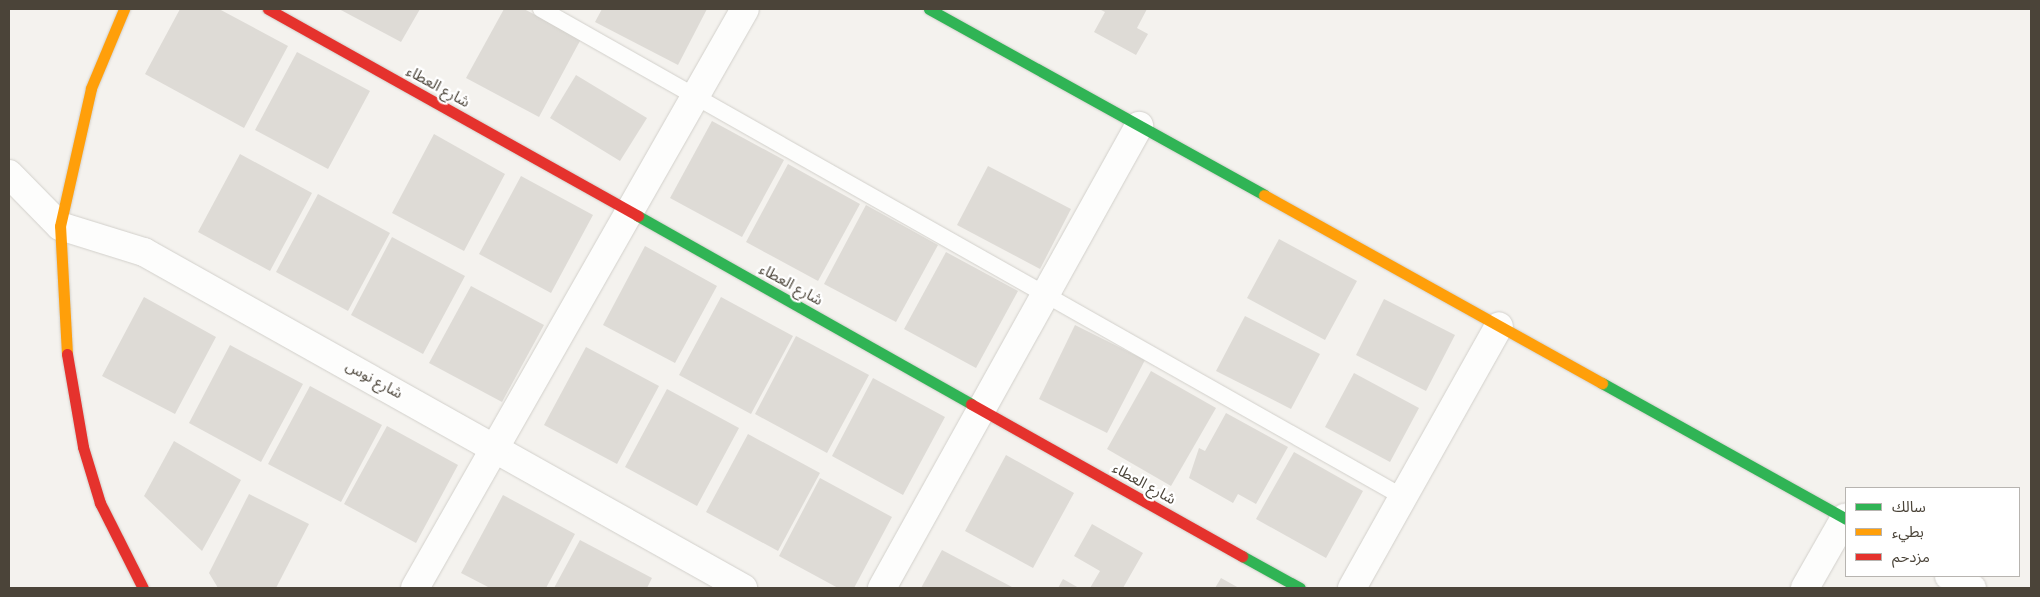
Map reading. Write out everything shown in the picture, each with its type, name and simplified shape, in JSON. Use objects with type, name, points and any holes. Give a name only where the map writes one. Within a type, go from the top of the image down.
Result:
[{"type":"street","points":[[124,9],[91,88],[60,226],[68,369],[82,447],[107,520],[143,588]]},
{"type":"street","name":"شارع العطاء","points":[[268,9],[1300,588]]},
{"type":"street","points":[[415,588],[745,9]]},
{"type":"street","points":[[929,9],[1845,517]]},
{"type":"street","points":[[882,588],[1139,126]]},
{"type":"street","name":"شارع نوس","points":[[9,174],[60,226],[144,252],[743,588]]},
{"type":"street","points":[[1352,588],[1499,326]]},
{"type":"street","points":[[1805,588],[1845,520]]},
{"type":"street","points":[[1951,577],[1972,588]]},
{"type":"lane","points":[[541,9],[1403,497]]},
{"type":"building","points":[[180,9],[219,9],[288,46],[244,128],[145,74]]},
{"type":"building","points":[[339,9],[420,9],[401,42]]},
{"type":"building","points":[[504,9],[524,9],[581,39],[539,117],[466,78]]},
{"type":"building","points":[[602,9],[707,9],[678,65],[595,22]]},
{"type":"building","points":[[1099,9],[1147,9],[1137,28],[1148,34],[1136,55],[1094,32],[1105,12]]},
{"type":"building","points":[[297,52],[370,91],[328,169],[255,130]]},
{"type":"building","points":[[576,75],[647,118],[620,161],[550,118]]},
{"type":"building","points":[[712,121],[784,160],[742,237],[670,198]]},
{"type":"building","points":[[434,134],[505,174],[464,251],[392,213]]},
{"type":"building","points":[[240,154],[312,193],[270,271],[198,232]]},
{"type":"building","points":[[788,164],[860,204],[818,281],[746,242]]},
{"type":"building","points":[[988,166],[1071,209],[1040,269],[957,225]]},
{"type":"building","points":[[521,176],[593,215],[551,293],[479,254]]},
{"type":"building","points":[[318,194],[390,233],[348,311],[276,272]]},
{"type":"building","points":[[866,205],[938,245],[896,322],[824,284]]},
{"type":"building","points":[[392,237],[465,276],[423,354],[351,315]]},
{"type":"building","points":[[1279,239],[1357,281],[1325,340],[1247,298]]},
{"type":"building","points":[[645,246],[717,286],[675,363],[603,325]]},
{"type":"building","points":[[946,252],[1018,291],[976,368],[904,329]]},
{"type":"building","points":[[471,286],[544,325],[502,402],[429,363]]},
{"type":"building","points":[[144,297],[216,337],[175,414],[102,376]]},
{"type":"building","points":[[721,297],[793,336],[751,414],[679,375]]},
{"type":"building","points":[[1384,299],[1455,335],[1426,391],[1356,355]]},
{"type":"building","points":[[1245,316],[1320,354],[1291,409],[1216,371]]},
{"type":"building","points":[[1075,325],[1145,360],[1107,433],[1039,399]]},
{"type":"building","points":[[796,336],[869,375],[827,453],[755,414]]},
{"type":"building","points":[[230,345],[303,384],[261,462],[189,423]]},
{"type":"building","points":[[586,347],[659,386],[617,464],[544,425]]},
{"type":"building","points":[[1151,371],[1216,408],[1171,486],[1107,449]]},
{"type":"building","points":[[1354,373],[1419,408],[1390,462],[1325,427]]},
{"type":"building","points":[[873,378],[945,417],[903,495],[832,456]]},
{"type":"building","points":[[310,386],[382,425],[341,502],[268,464]]},
{"type":"building","points":[[667,389],[739,428],[697,506],[625,467]]},
{"type":"building","points":[[1226,413],[1288,447],[1256,504],[1238,494],[1233,503],[1189,478],[1199,448],[1205,451]]},
{"type":"building","points":[[387,426],[458,465],[416,543],[344,504]]},
{"type":"building","points":[[748,434],[820,473],[778,551],[706,512]]},
{"type":"building","points":[[174,441],[241,480],[202,551],[144,496]]},
{"type":"building","points":[[1294,452],[1363,491],[1326,558],[1256,519]]},
{"type":"building","points":[[1006,455],[1074,493],[1033,568],[965,531]]},
{"type":"building","points":[[820,478],[892,517],[854,588],[838,588],[779,556]]},
{"type":"building","points":[[249,494],[309,524],[276,588],[218,588],[209,573]]},
{"type":"building","points":[[503,495],[575,534],[546,588],[490,588],[461,573]]},
{"type":"building","points":[[1092,524],[1143,553],[1123,588],[1090,588],[1100,571],[1074,556]]},
{"type":"building","points":[[580,540],[652,578],[647,588],[554,588]]},
{"type":"building","points":[[942,550],[1012,587],[921,588]]},
{"type":"building","points":[[1221,578],[1239,588],[1215,588]]},
{"type":"building","points":[[1063,579],[1079,588],[1058,588]]},
{"type":"traffic: fast","points":[[929,9],[1264,195]]},
{"type":"traffic: fast","points":[[638,216],[971,404]]},
{"type":"traffic: fast","points":[[1602,383],[1845,518]]},
{"type":"traffic: fast","points":[[1242,556],[1300,588]]},
{"type":"traffic: slow","points":[[67,354],[60,226],[91,88],[124,9]]},
{"type":"traffic: slow","points":[[1264,195],[1602,383]]},
{"type":"traffic: jam","points":[[268,9],[638,216]]},
{"type":"traffic: jam","points":[[67,354],[83,447],[100,503],[143,588]]},
{"type":"traffic: jam","points":[[971,404],[1242,556]]}]
